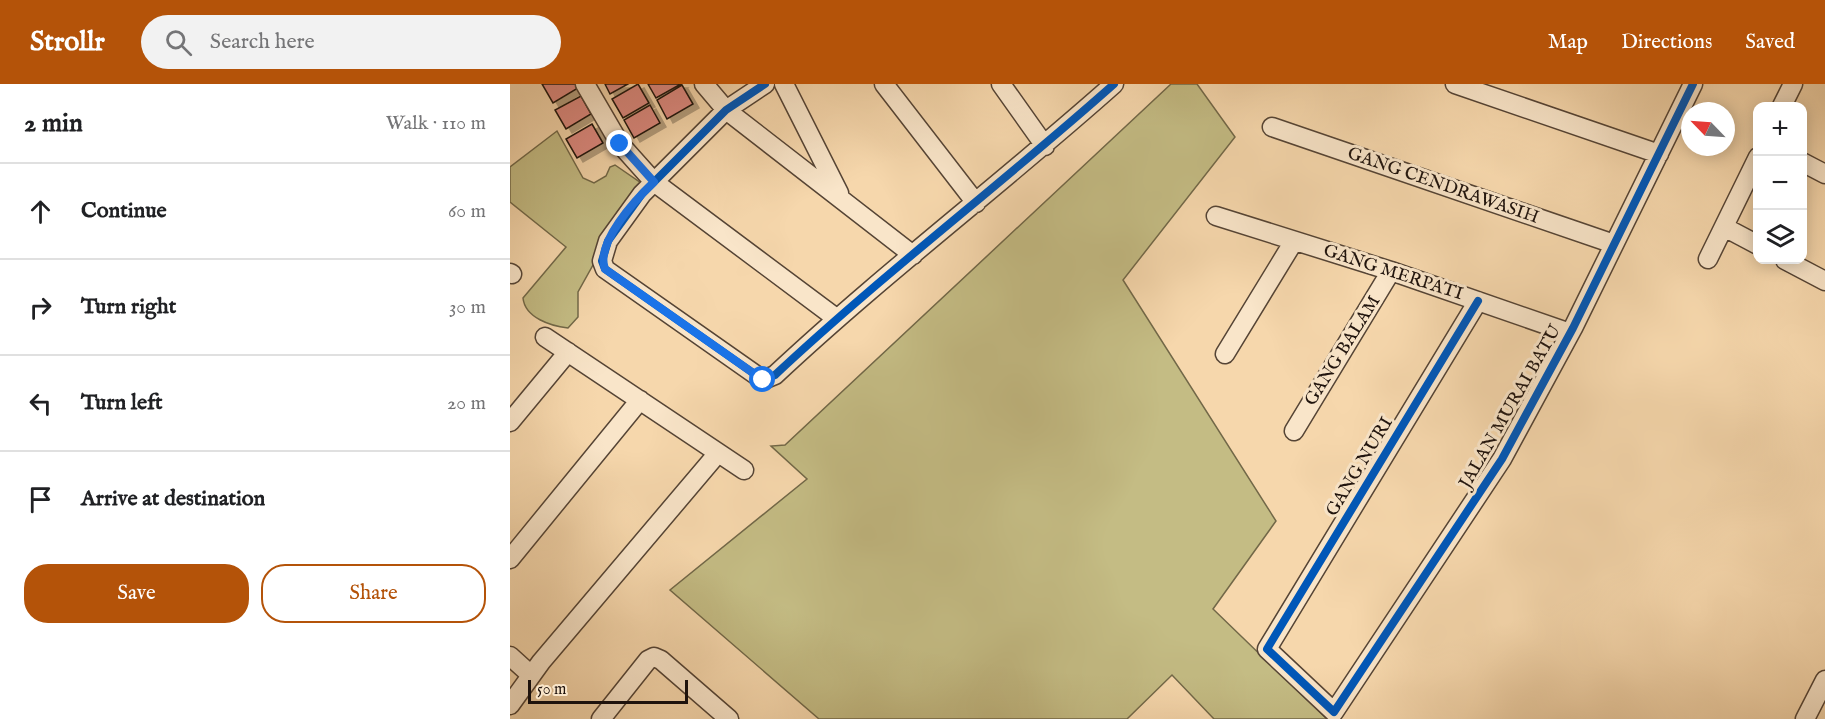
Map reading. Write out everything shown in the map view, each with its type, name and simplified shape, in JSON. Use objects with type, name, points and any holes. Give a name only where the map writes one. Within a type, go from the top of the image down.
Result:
[{"type":"street","points":[[585,84],[620,144],[654,182],[836,318]]},
{"type":"street","points":[[704,84],[726,110],[913,255]]},
{"type":"street","points":[[765,84],[726,110],[630,207],[608,241],[602,261],[605,269],[763,380],[775,375],[836,318],[1045,146],[1114,84]]},
{"type":"street","points":[[784,84],[841,197]]},
{"type":"street","points":[[884,84],[976,203]]},
{"type":"street","points":[[1002,84],[1045,146]]},
{"type":"street","points":[[1455,84],[1659,154]]},
{"type":"street","name":"JALAN MURAI BATU","points":[[1267,649],[1334,712],[1502,459],[1570,333],[1693,84]]},
{"type":"street","points":[[1784,102],[1793,84]]},
{"type":"street","name":"GANG CENDRAWASIH","points":[[1272,127],[1614,244]]},
{"type":"street","points":[[1807,164],[1825,174]]},
{"type":"street","points":[[1708,259],[1753,167]]},
{"type":"street","name":"GANG MERPATI","points":[[1216,216],[1570,333]]},
{"type":"street","points":[[1724,227],[1753,242]]},
{"type":"street","points":[[1226,354],[1294,241]]},
{"type":"street","points":[[1793,264],[1825,281]]},
{"type":"street","name":"GANG BALAM","points":[[1294,431],[1391,272]]},
{"type":"street","name":"GANG NURI","points":[[1267,649],[1478,302]]},
{"type":"street","points":[[545,337],[744,470]]},
{"type":"street","points":[[510,422],[568,352]]},
{"type":"street","points":[[510,559],[640,400]]},
{"type":"street","points":[[510,705],[531,675],[718,453]]},
{"type":"street","points":[[510,656],[531,675]]},
{"type":"street","points":[[601,719],[648,660],[654,657],[661,660],[729,719]]},
{"type":"street","points":[[1805,719],[1825,680]]},
{"type":"shaded area","points":[[1171,84],[1197,84],[1235,137],[1123,280],[1276,521],[1213,609],[1327,719],[1214,719],[1172,675],[1127,719],[819,719],[670,590],[807,479],[771,446],[785,445]]},
{"type":"shaded area","points":[[557,131],[583,178],[594,183],[606,176],[610,167],[615,165],[641,183],[618,211],[598,247],[598,256],[578,292],[578,317],[568,328],[547,323],[534,316],[528,311],[523,298],[566,247],[510,202],[510,167]]},
{"type":"building","points":[[542,84],[576,84],[578,88],[553,103]]},
{"type":"building","points":[[605,84],[628,84],[610,94]]},
{"type":"building","points":[[638,84],[649,103],[623,118],[612,99]]},
{"type":"building","points":[[648,84],[681,84],[656,98]]},
{"type":"building","points":[[682,85],[693,104],[667,119],[657,100]]},
{"type":"building","points":[[581,96],[591,114],[566,129],[555,110]]},
{"type":"building","points":[[650,105],[660,123],[634,138],[624,120]]},
{"type":"building","points":[[592,124],[603,143],[577,158],[566,139]]},
{"type":"cycle path","points":[[765,84],[726,110],[642,194],[608,241],[602,261],[605,269],[763,380],[775,375],[858,300],[1114,84]]},
{"type":"cycle path","points":[[1478,301],[1267,649],[1334,712],[1502,459],[1573,328],[1693,84]]},
{"type":"route","points":[[620,144],[654,182],[630,207],[608,241],[602,261],[605,269],[763,380]]}]
